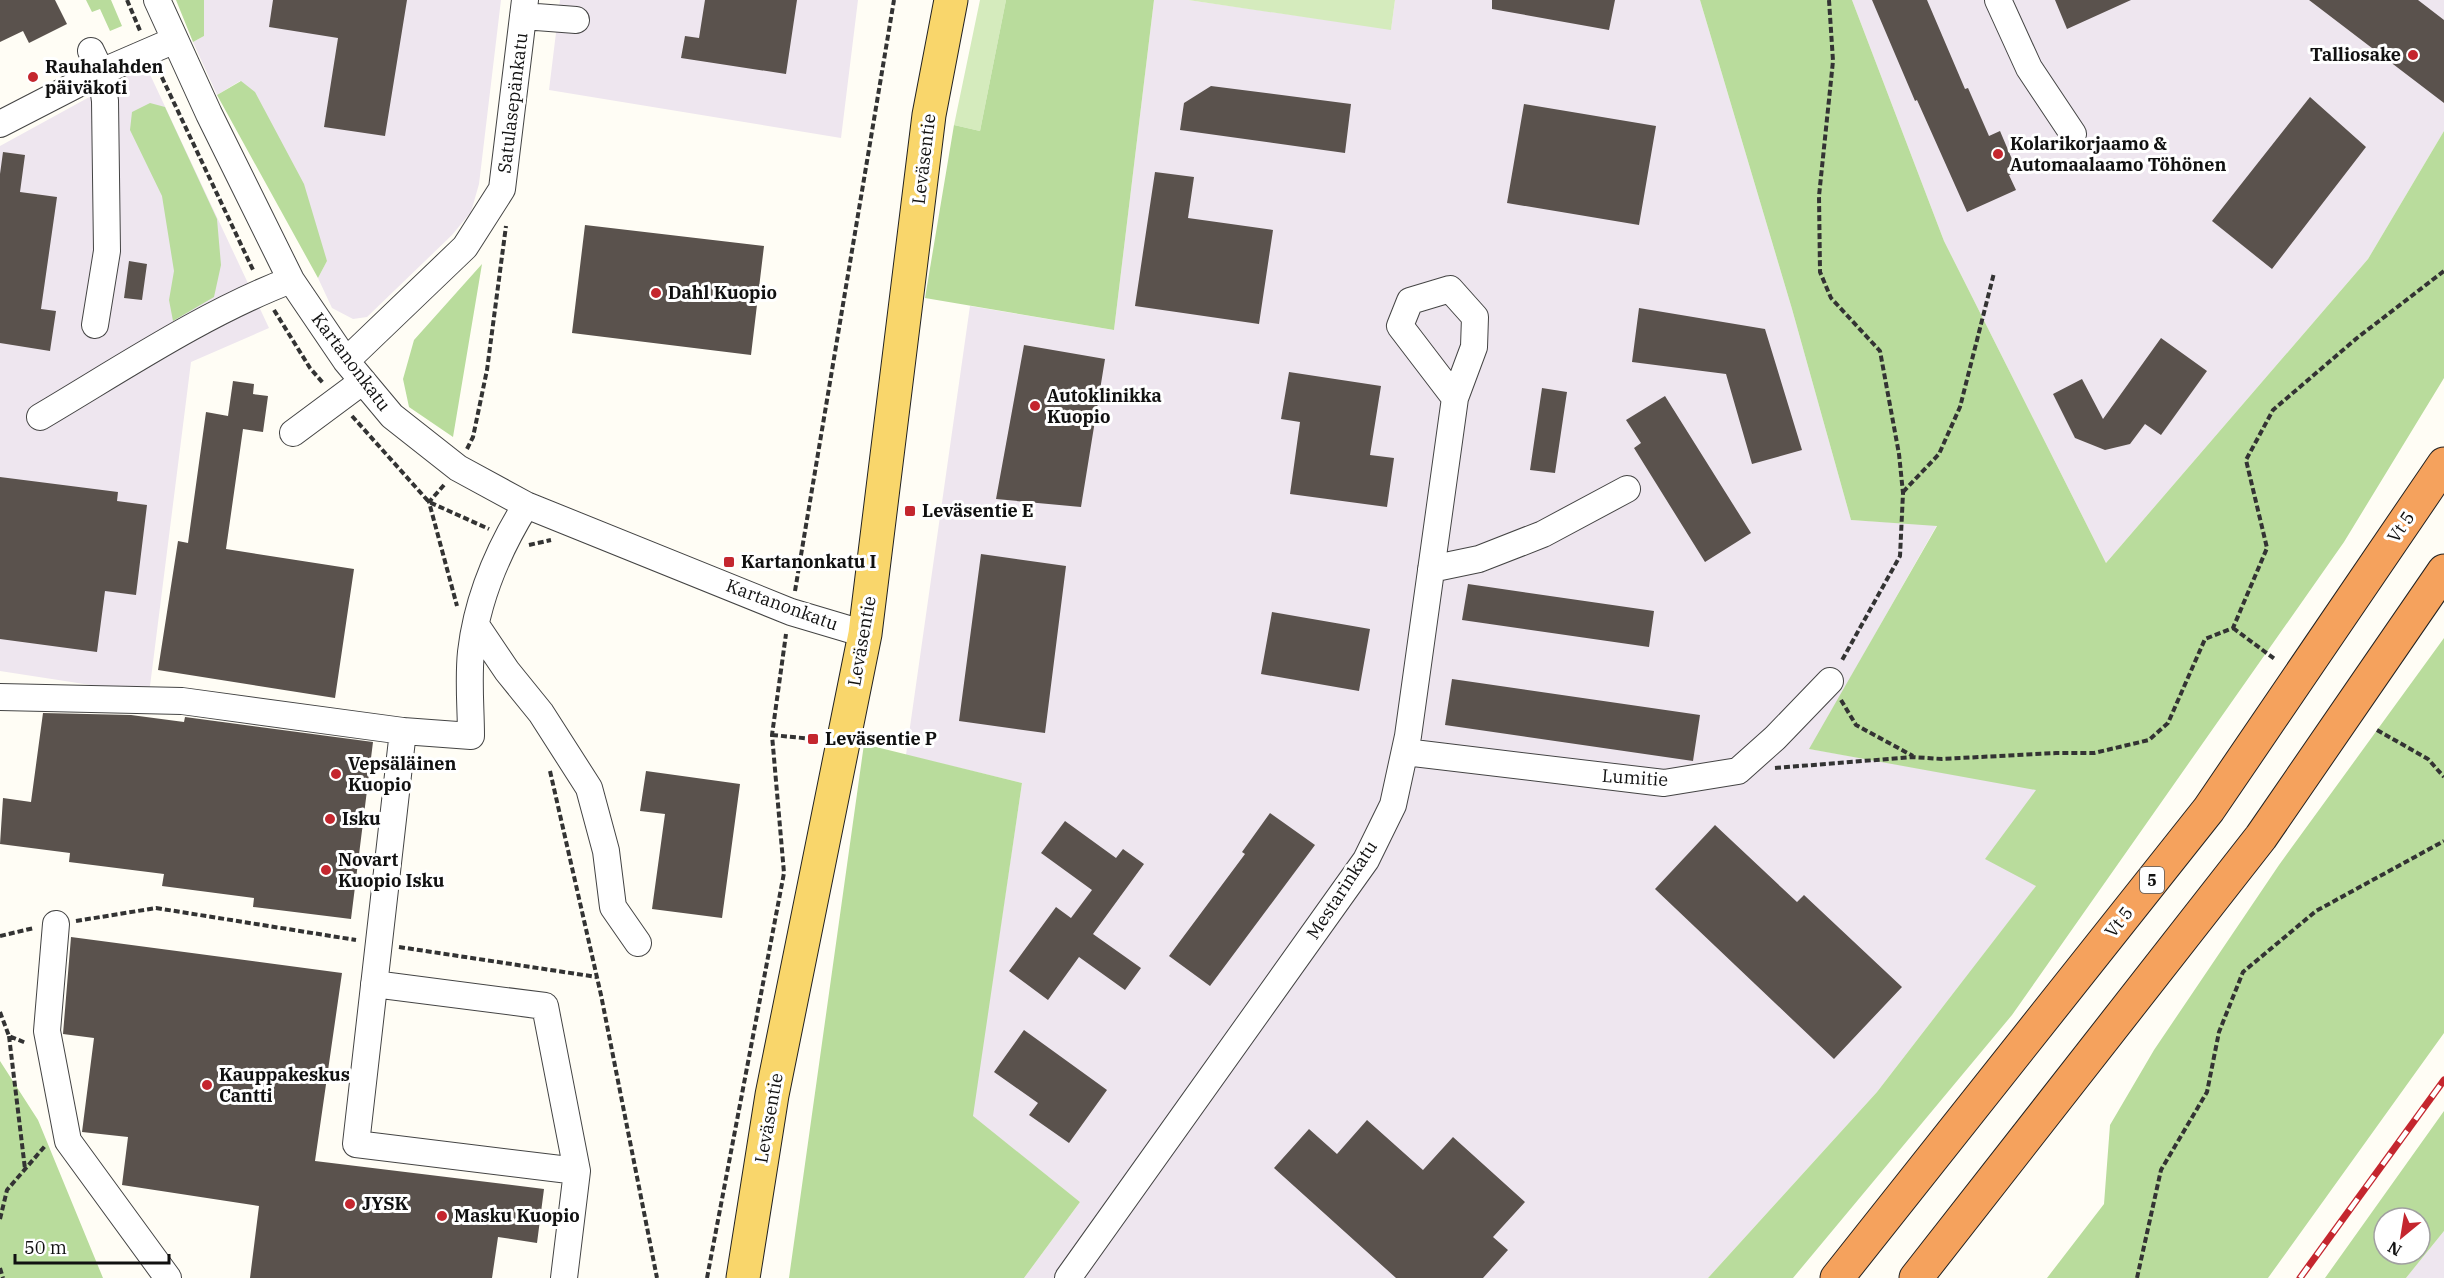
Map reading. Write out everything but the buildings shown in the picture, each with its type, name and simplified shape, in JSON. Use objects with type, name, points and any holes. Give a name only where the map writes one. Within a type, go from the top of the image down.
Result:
[{"type":"highway","name":"Vt 5","points":[[1837,1278],[2209,809],[2444,464]]},
{"type":"highway","points":[[1916,1278],[2261,837],[2444,571]]},
{"type":"main road","name":"Leväsentie","points":[[743,1278],[772,1095],[865,634],[928,126],[951,0]]},
{"type":"street","name":"Kartanonkatu","points":[[157,0],[291,280],[346,361],[392,416],[458,468],[526,505],[791,612],[865,634]]},
{"type":"street","points":[[1998,0],[2029,68],[2073,134]]},
{"type":"street","points":[[524,8],[576,20]]},
{"type":"street","name":"Satulasepänkatu","points":[[346,361],[465,247],[502,189],[524,8]]},
{"type":"street","points":[[0,124],[96,62],[175,40]]},
{"type":"street","points":[[95,326],[107,251],[105,101],[96,62]]},
{"type":"street","points":[[40,417],[146,354],[263,291],[291,280]]},
{"type":"street","points":[[293,433],[363,381]]},
{"type":"street","name":"Mestarinkatu","points":[[1068,1278],[1366,860],[1393,805],[1405,752],[1455,398]]},
{"type":"street","points":[[1431,569],[1479,559],[1542,534],[1627,489]]},
{"type":"street","points":[[0,697],[182,701],[403,731],[471,736],[471,653],[467,618],[485,588],[506,537],[526,505]]},
{"type":"street","points":[[467,618],[541,713],[589,788],[606,851],[613,907],[638,943]]},
{"type":"street","points":[[1738,771],[1775,738],[1830,681]]},
{"type":"street","points":[[403,731],[356,1144],[577,1171]]},
{"type":"street","name":"Lumitie","points":[[1405,752],[1664,783],[1738,771]]},
{"type":"street","points":[[56,924],[47,1031],[68,1142],[168,1278]]},
{"type":"street","points":[[374,984],[544,1006],[577,1171],[564,1278]]},
{"type":"path","points":[[127,0],[263,291],[310,368],[429,502],[467,618]]},
{"type":"path","points":[[1829,0],[1833,61],[1819,196],[1820,272],[1831,298],[1880,351],[1899,454],[1903,493],[1900,556],[1830,681],[1856,725],[1913,757]]},
{"type":"path","points":[[429,502],[458,468],[473,437],[487,370],[507,216]]},
{"type":"path","points":[[1738,771],[1913,757],[1942,759],[2094,753],[2149,740],[2168,723],[2205,639],[2233,628],[2267,548],[2246,460],[2273,410],[2357,338],[2444,271]]},
{"type":"path","points":[[1903,493],[1939,454],[1960,407],[1994,273]]},
{"type":"path","points":[[429,502],[527,545],[560,538]]},
{"type":"path","points":[[2233,628],[2276,660]]},
{"type":"path","points":[[2377,730],[2428,759],[2444,777]]},
{"type":"path","points":[[772,735],[813,739]]},
{"type":"path","points":[[548,764],[597,977],[657,1278]]},
{"type":"path","points":[[2137,1278],[2161,1170],[2207,1092],[2218,1032],[2243,972],[2316,910],[2444,841]]},
{"type":"path","points":[[0,936],[56,924],[156,908],[597,977]]},
{"type":"path","points":[[0,1012],[9,1036],[25,1169]]},
{"type":"path","points":[[9,1036],[51,1052]]},
{"type":"path","points":[[0,1219],[8,1190],[51,1139]]},
{"type":"path","points":[[0,1268],[3,1278]]},
{"type":"shaded area","points":[[204,0],[501,0],[479,184],[471,212],[452,235],[367,317],[353,319],[332,308],[318,278],[327,261],[240,81],[217,95],[193,42],[204,36]]},
{"type":"shaded area","points":[[560,0],[858,0],[841,138],[549,90]]},
{"type":"shaded area","points":[[1154,0],[1188,0],[1391,29],[1395,0],[1700,0],[1792,309],[1851,520],[1937,525],[1810,749],[2036,789],[2037,885],[1877,1092],[1708,1278],[1024,1278],[1080,1202],[972,1116],[1022,783],[906,755],[970,306],[1114,330]]},
{"type":"shaded area","points":[[1852,0],[2444,0],[2444,131],[2368,259],[2106,563],[1944,241]]},
{"type":"shaded area","points":[[146,66],[269,328],[191,362],[149,694],[0,671],[0,146]]},
{"type":"shaded area","points":[[2444,1231],[2444,1278],[2406,1278],[2416,1266],[2432,1266],[2432,1246]]},
{"type":"green space","points":[[86,0],[111,0],[122,26],[110,31],[100,9],[92,12]]},
{"type":"green space","points":[[176,0],[204,0],[204,36],[193,42]]},
{"type":"green space","points":[[980,0],[1006,0],[980,131],[954,125]]},
{"type":"green space","points":[[1006,0],[1154,0],[1114,330],[925,298],[954,125],[980,131]]},
{"type":"green space","points":[[1188,0],[1395,0],[1391,30]]},
{"type":"green space","points":[[1700,0],[1852,0],[1944,241],[2106,563],[2368,259],[2444,131],[2444,378],[2344,542],[2012,1015],[1793,1278],[1708,1278],[1877,1092],[2036,886],[1985,859],[2036,790],[1809,749],[1937,526],[1851,520],[1792,309]]},
{"type":"green space","points":[[241,81],[255,92],[304,184],[327,261],[318,278],[217,95]]},
{"type":"green space","points":[[150,103],[165,107],[217,219],[221,265],[214,297],[173,321],[169,300],[174,271],[162,196],[130,130],[132,112]]},
{"type":"green space","points":[[482,264],[453,437],[409,407],[403,379],[414,340]]},
{"type":"green space","points":[[2444,638],[2444,1033],[2268,1278],[2047,1278],[2104,1204],[2110,1125],[2154,1050],[2279,865]]},
{"type":"green space","points":[[864,744],[1022,783],[973,1116],[1080,1202],[1024,1278],[789,1278]]},
{"type":"green space","points":[[0,1061],[38,1120],[103,1278],[0,1278]]},
{"type":"green space","points":[[2444,1111],[2444,1231],[2432,1246],[2432,1206],[2376,1206]]},
{"type":"green space","points":[[2372,1212],[2372,1266],[2416,1266],[2406,1278],[2325,1278]]},
{"type":"railway","points":[[2300,1278],[2444,1080]]},
{"type":"place","name":"Talliosake","points":[[2413,55]]},
{"type":"place","name":"Rauhalahden päiväkoti","points":[[33,77]]},
{"type":"place","name":"Kolarikorjaamo & Automaalaamo Töhönen","points":[[1998,154]]},
{"type":"place","name":"Dahl Kuopio","points":[[656,293]]},
{"type":"place","name":"Autoklinikka Kuopio","points":[[1035,406]]},
{"type":"place","name":"Leväsentie E","points":[[910,511]]},
{"type":"place","name":"Kartanonkatu I","points":[[729,562]]},
{"type":"place","name":"Leväsentie P","points":[[813,739]]},
{"type":"place","name":"Vepsäläinen Kuopio","points":[[336,774]]},
{"type":"place","name":"Isku","points":[[330,819]]},
{"type":"place","name":"Novart Kuopio Isku","points":[[326,870]]},
{"type":"place","name":"Kauppakeskus Cantti","points":[[207,1085]]},
{"type":"place","name":"JYSK","points":[[350,1204]]},
{"type":"place","name":"Masku Kuopio","points":[[442,1216]]}]
